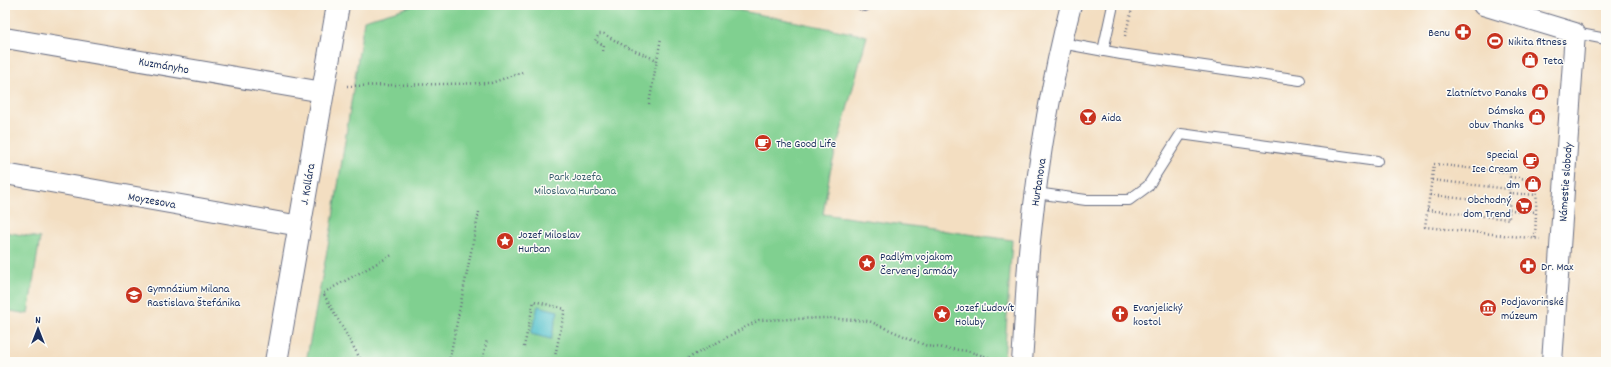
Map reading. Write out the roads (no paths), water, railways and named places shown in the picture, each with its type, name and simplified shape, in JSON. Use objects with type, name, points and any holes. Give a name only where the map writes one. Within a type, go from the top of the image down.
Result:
[{"type":"main road","name":"J. Kollára","points":[[276,362],[300,226],[331,89],[338,5]]},
{"type":"street","name":"Hurbanova","points":[[1022,362],[1030,243],[1036,193],[1061,43],[1070,5]]},
{"type":"street","points":[[1484,5],[1575,33]]},
{"type":"street","name":"Námestie slobody","points":[[1552,362],[1575,33]]},
{"type":"street","name":"Kuzmányho","points":[[5,38],[331,89]]},
{"type":"street","name":"Moyzesova","points":[[5,174],[300,226]]},
{"type":"lane","points":[[1103,51],[1113,5]]},
{"type":"lane","points":[[1575,33],[1606,39]]},
{"type":"lane","points":[[1061,43],[1121,54],[1300,80]]},
{"type":"lane","points":[[1036,193],[1086,200],[1129,200],[1148,186],[1181,134],[1377,161]]},
{"type":"water","points":[[538,306],[558,311],[551,339],[531,334]]},
{"type":"place","name":"Benu","points":[[1463,32]]},
{"type":"place","name":"Nikita fitness","points":[[1495,41]]},
{"type":"place","name":"Teta","points":[[1530,60]]},
{"type":"place","name":"Zlatníctvo Panaks","points":[[1540,92]]},
{"type":"place","name":"Aida","points":[[1088,117]]},
{"type":"place","name":"Dámska obuv Thanks","points":[[1537,117]]},
{"type":"place","name":"The Good Life","points":[[763,143]]},
{"type":"place","name":"Special Ice Cream","points":[[1531,161]]},
{"type":"place","name":"dm","points":[[1533,184]]},
{"type":"place","name":"Obchodný dom Trend","points":[[1524,206]]},
{"type":"place","name":"Jozef Miloslav Hurban","points":[[505,241]]},
{"type":"place","name":"Padlým vojakom Červenej armády","points":[[867,263]]},
{"type":"place","name":"Dr. Max","points":[[1528,266]]},
{"type":"place","name":"Gymnázium Milana Rastislava Štefánika","points":[[134,295]]},
{"type":"place","name":"Podjavorinské múzeum","points":[[1488,308]]},
{"type":"place","name":"Jozef Ľudovít Holuby","points":[[942,314]]},
{"type":"place","name":"Evanjelický kostol","points":[[1120,314]]},
{"type":"park label","name":"Park Jozefa Miloslava Hurbana","points":[[575,183]]}]
